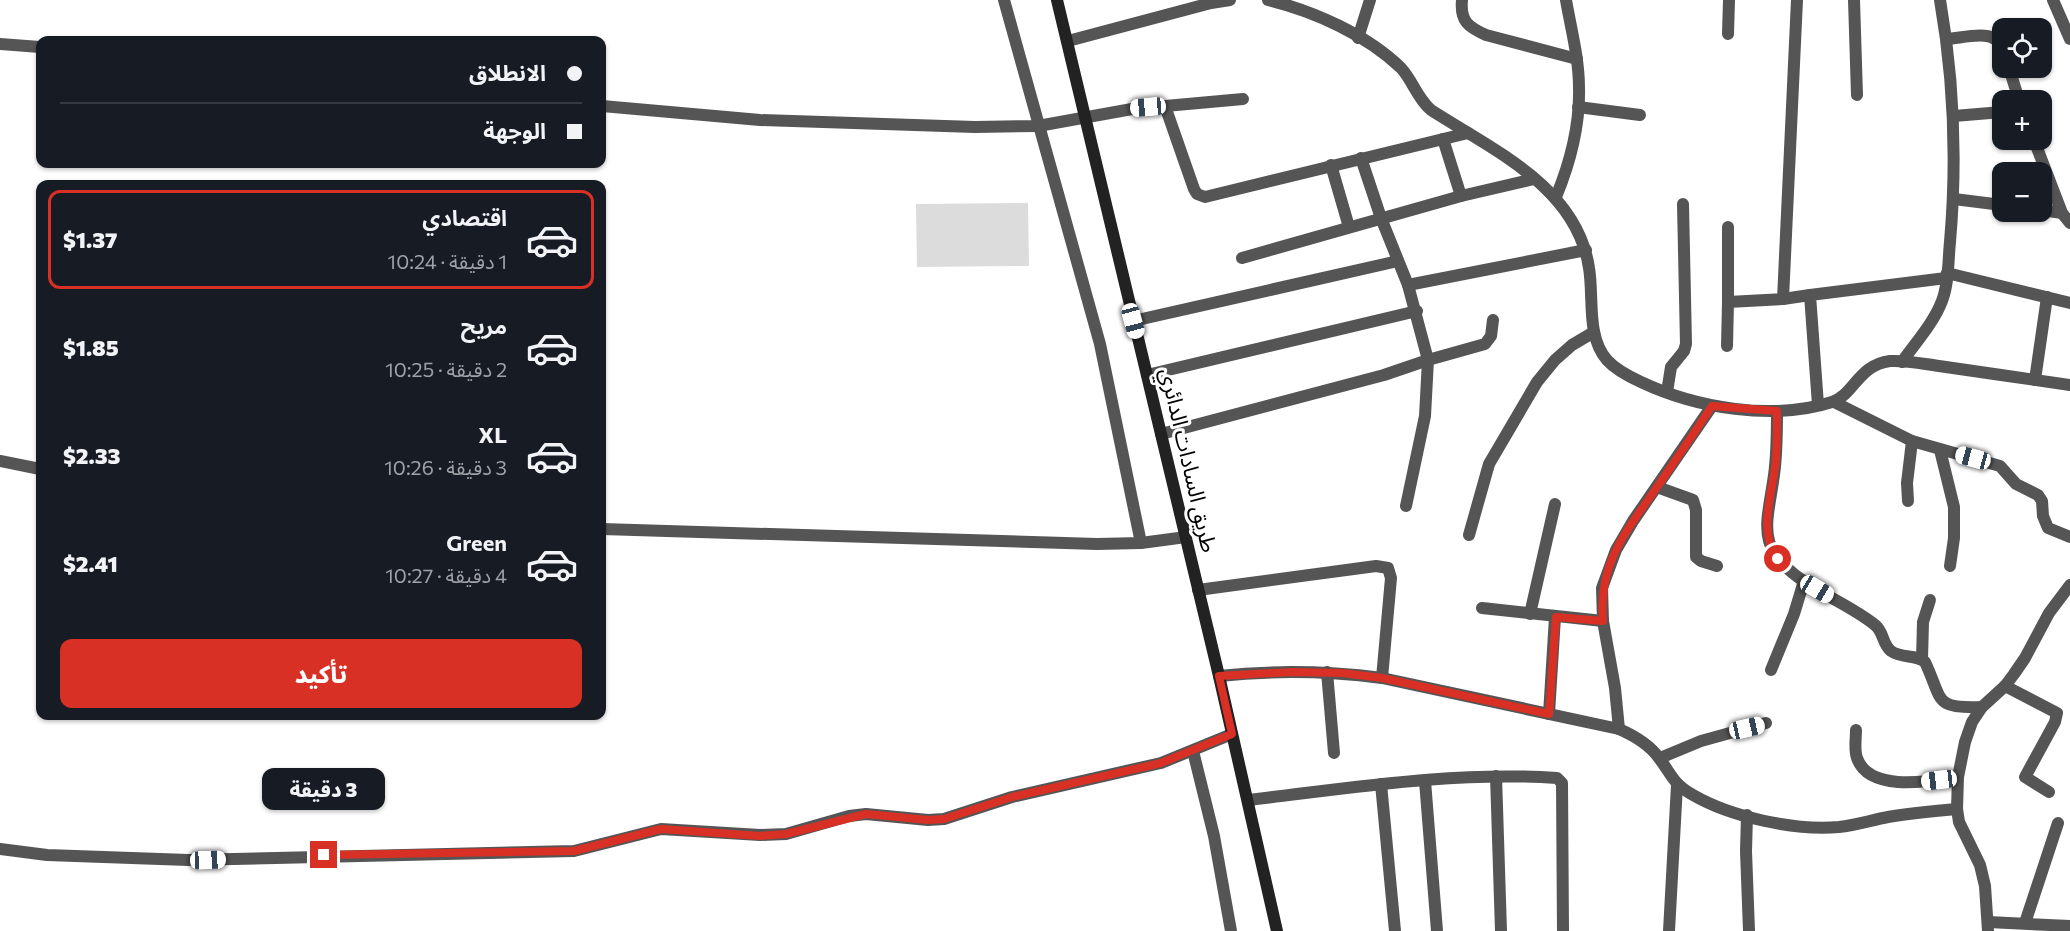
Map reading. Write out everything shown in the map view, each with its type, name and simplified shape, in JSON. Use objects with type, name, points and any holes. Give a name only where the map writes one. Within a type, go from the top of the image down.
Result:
[{"type":"main road","name":"طريق السادات الدائري","points":[[1057,0],[1133,321],[1148,375],[1277,931]]},
{"type":"street","points":[[1004,0],[1100,344],[1141,543]]},
{"type":"street","points":[[1068,41],[1230,0]]},
{"type":"street","points":[[1268,0],[1293,3],[1358,38],[1403,70],[1422,102],[1511,160],[1556,197],[1576,226],[1586,250],[1592,289],[1594,332],[1599,348],[1607,361],[1630,377],[1667,392],[1712,406],[1777,411],[1834,402],[1866,371],[1890,361],[2070,385]]},
{"type":"street","points":[[1358,38],[1370,0]]},
{"type":"street","points":[[1462,0],[1462,17],[1466,25],[1486,35],[1577,59]]},
{"type":"street","points":[[1556,197],[1572,154],[1578,107],[1577,59],[1566,0]]},
{"type":"street","points":[[1728,34],[1730,0]]},
{"type":"street","points":[[1783,299],[1797,0]]},
{"type":"street","points":[[1854,0],[1857,95]]},
{"type":"street","points":[[1902,362],[1938,310],[1947,275],[1954,199],[1954,116],[1947,39],[1940,0]]},
{"type":"street","points":[[2053,0],[2070,39]]},
{"type":"street","points":[[1947,39],[1992,37]]},
{"type":"street","points":[[0,44],[36,47]]},
{"type":"street","points":[[606,106],[760,120],[975,127],[1038,126],[1085,116],[1243,99]]},
{"type":"street","points":[[1165,106],[1194,189],[1201,196],[1468,133]]},
{"type":"street","points":[[1578,107],[1640,115]]},
{"type":"street","points":[[1954,116],[1992,113]]},
{"type":"street","points":[[1443,139],[1461,196]]},
{"type":"street","points":[[2038,150],[2066,218]]},
{"type":"street","points":[[1361,158],[1381,218],[1417,311],[1428,360],[1425,416],[1406,506]]},
{"type":"street","points":[[1331,165],[1349,227]]},
{"type":"street","points":[[1242,258],[1461,196],[1534,179]]},
{"type":"street","points":[[1954,199],[1992,204]]},
{"type":"street","points":[[1667,392],[1671,367],[1684,351],[1686,344],[1683,204]]},
{"type":"street","points":[[1727,346],[1728,227]]},
{"type":"street","points":[[1408,285],[1586,250]]},
{"type":"street","points":[[1133,321],[1398,261]]},
{"type":"street","points":[[1728,302],[1783,299],[1947,275],[2070,303]]},
{"type":"street","points":[[1810,295],[1818,405]]},
{"type":"street","points":[[2035,380],[2047,297]]},
{"type":"street","points":[[1148,375],[1417,311]]},
{"type":"street","points":[[1161,434],[1384,375],[1485,344],[1491,336],[1493,320]]},
{"type":"street","points":[[1469,535],[1490,464],[1537,382],[1555,360],[1572,345],[1594,332]]},
{"type":"street","points":[[1834,402],[1912,441],[2000,466],[2016,484],[2038,495],[2042,501],[2043,516],[2048,528],[2070,537]]},
{"type":"street","points":[[1619,729],[1615,688],[1603,621],[1602,588],[1608,566],[1633,521],[1712,406]]},
{"type":"street","points":[[1777,411],[1776,457],[1767,516],[1768,540],[1778,559],[1804,581],[1878,627],[1886,645],[1892,652],[1922,659],[1944,703],[1960,708],[1982,707]]},
{"type":"street","points":[[1908,501],[1907,483],[1912,441]]},
{"type":"street","points":[[1940,450],[1954,507],[1954,538],[1950,566]]},
{"type":"street","points":[[0,461],[36,468]]},
{"type":"street","points":[[1657,487],[1693,500],[1696,510],[1696,557],[1717,566]]},
{"type":"street","points":[[1530,614],[1555,504]]},
{"type":"street","points":[[606,529],[1029,543],[1141,543],[1186,537]]},
{"type":"street","points":[[1198,590],[1377,566],[1388,568],[1391,578],[1382,678]]},
{"type":"street","points":[[1771,670],[1794,614],[1804,581]]},
{"type":"street","points":[[2070,585],[2065,599],[2038,631],[2025,658],[2005,686],[1982,707],[1972,722],[1965,742],[1958,777],[1957,809],[1959,822],[1980,866],[1985,886],[1988,926],[2025,923],[2070,926]]},
{"type":"street","points":[[1922,659],[1923,622],[1930,600]]},
{"type":"street","points":[[1482,608],[1603,621]]},
{"type":"street","points":[[1549,714],[1556,617]]},
{"type":"street","points":[[1327,672],[1334,753]]},
{"type":"street","points":[[1219,676],[1327,672],[1382,678],[1619,729],[1638,737],[1660,758],[1677,785],[1721,807],[1784,825],[1840,827],[1908,813],[1957,809]]},
{"type":"street","points":[[2005,686],[2057,712],[2055,722],[2025,777],[2049,792]]},
{"type":"street","points":[[1660,758],[1719,735],[1766,723]]},
{"type":"street","points":[[1856,730],[1856,756],[1868,774],[1898,782],[1958,777]]},
{"type":"street","points":[[0,849],[47,855],[188,860],[574,851],[661,829],[760,836],[786,834],[866,814],[928,820],[944,819],[1012,797],[1129,771],[1193,752],[1232,734]]},
{"type":"street","points":[[1193,752],[1215,836],[1231,931]]},
{"type":"street","points":[[1248,800],[1381,784],[1496,776],[1557,778],[1562,783],[1563,931]]},
{"type":"street","points":[[1496,776],[1501,931]]},
{"type":"street","points":[[1425,781],[1437,931]]},
{"type":"street","points":[[1381,784],[1395,931]]},
{"type":"street","points":[[1669,931],[1677,785]]},
{"type":"street","points":[[1747,815],[1749,931]]},
{"type":"street","points":[[2025,923],[2058,823]]},
{"type":"shaded area","points":[[1028,203],[1029,266],[917,267],[916,204]]},
{"type":"route","points":[[324,855],[574,851],[661,829],[760,836],[786,834],[849,816],[866,814],[928,820],[944,819],[1012,797],[1161,763],[1193,752],[1232,734],[1219,676],[1292,672],[1342,673],[1382,678],[1455,696],[1549,714],[1556,617],[1603,621],[1602,588],[1608,566],[1616,550],[1633,521],[1712,406],[1777,411],[1776,457],[1767,523],[1768,540],[1772,552],[1778,559]]}]
